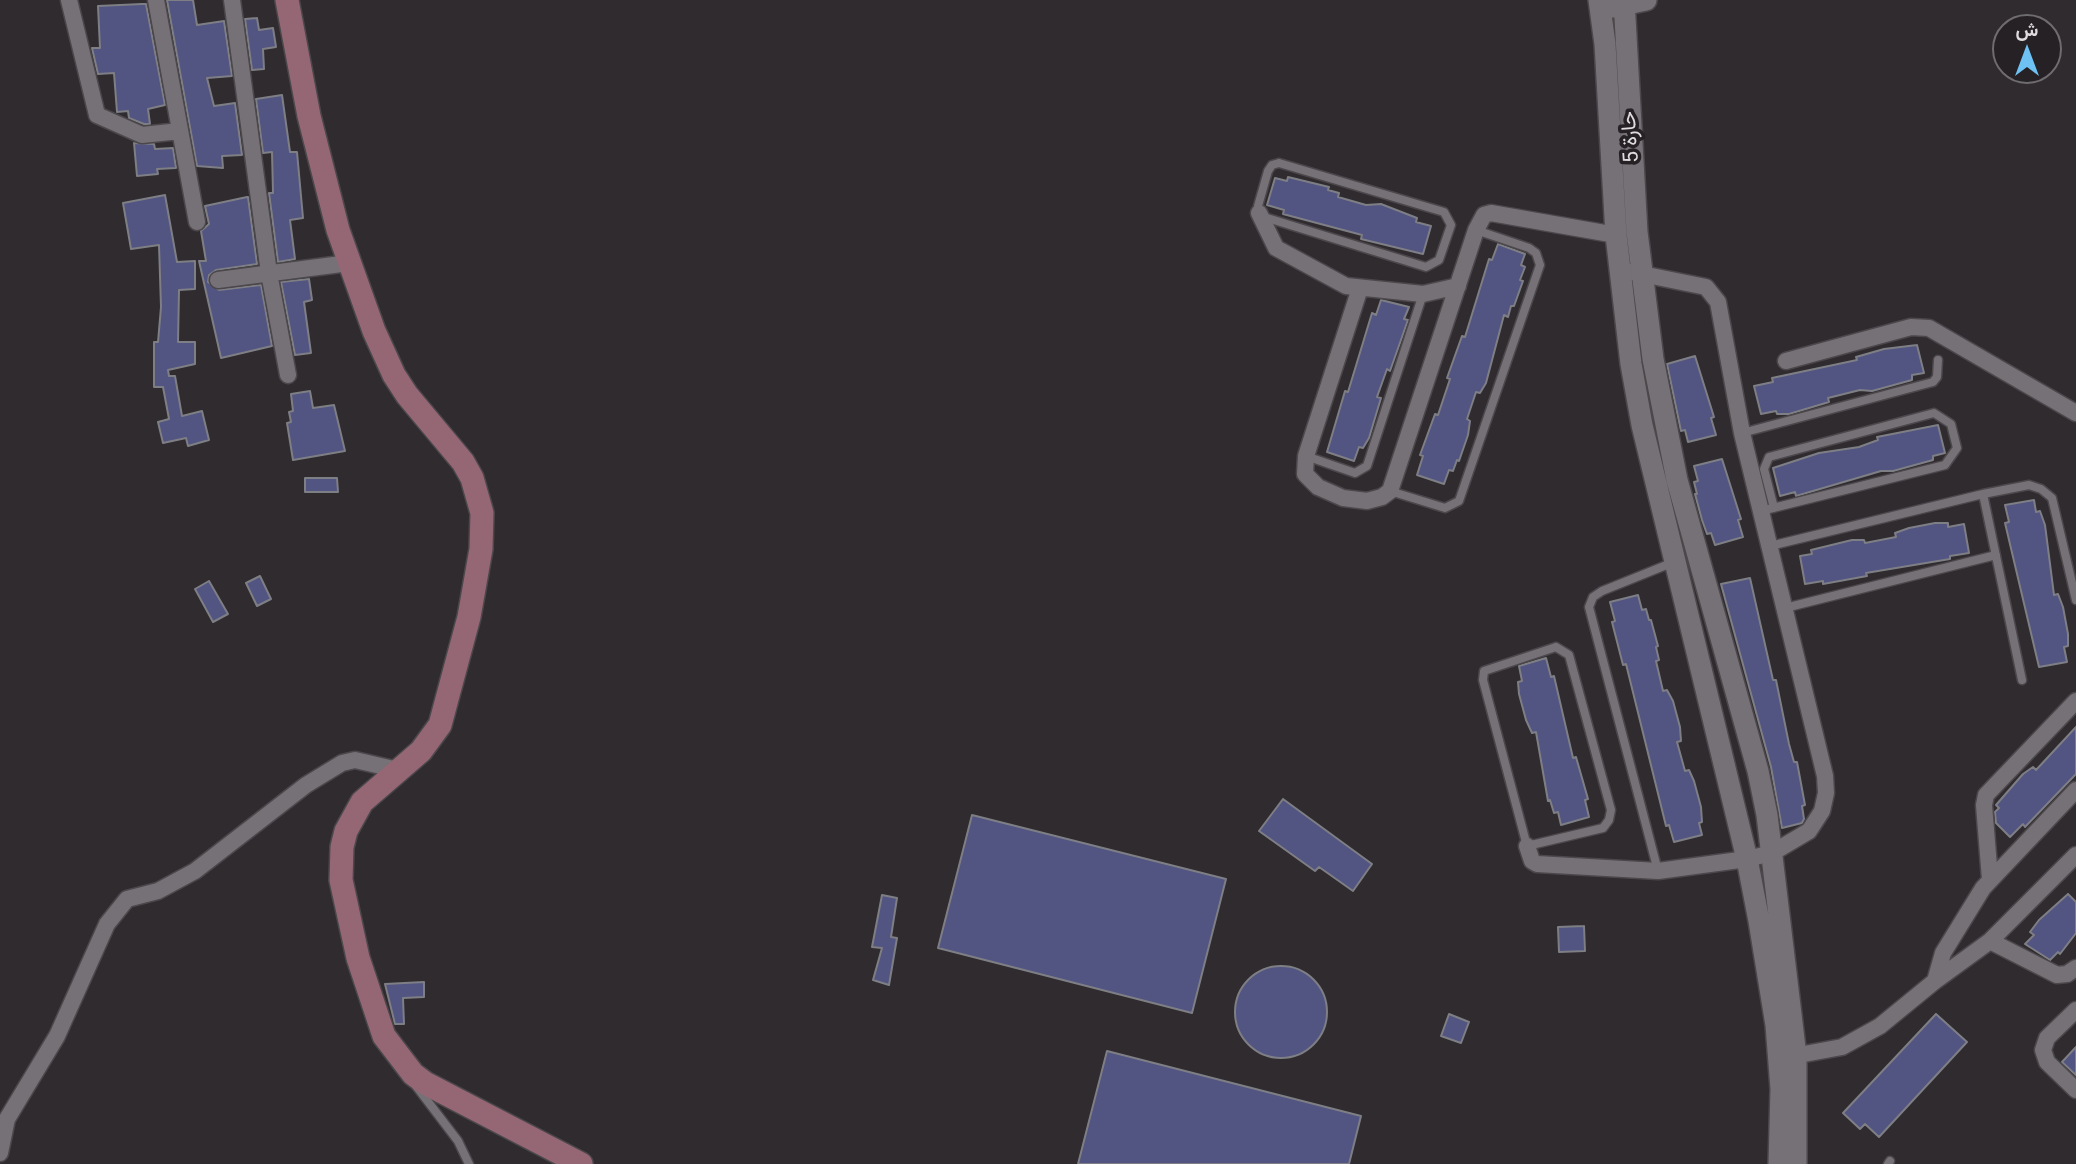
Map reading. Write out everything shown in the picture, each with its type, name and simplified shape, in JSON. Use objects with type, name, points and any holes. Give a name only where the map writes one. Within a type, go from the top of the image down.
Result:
[{"type":"main road","points":[[288,0],[309,116],[349,263],[394,375],[463,462],[472,478],[482,513],[481,549],[469,618],[446,710],[431,739],[373,789],[353,816],[342,847],[341,872],[358,958],[378,1022],[392,1050],[413,1074],[425,1083],[581,1164]]},
{"type":"street","points":[[69,0],[97,115],[142,135],[180,131]]},
{"type":"street","points":[[156,0],[197,222]]},
{"type":"street","points":[[232,0],[269,272],[288,375]]},
{"type":"street","points":[[1600,3],[1646,0]]},
{"type":"street","name":"حارة 5","points":[[1600,3],[1619,270],[1642,425],[1747,859],[1776,1025],[1787,1057]]},
{"type":"street","name":"حارة 5","points":[[1624,3],[1642,273],[1659,395],[1677,480],[1758,771],[1772,852],[1787,1057]]},
{"type":"street","points":[[1259,213],[1276,248],[1332,280],[1360,288],[1423,294],[1458,286]]},
{"type":"street","points":[[1360,288],[1306,456],[1305,474],[1318,486],[1343,498],[1367,501],[1391,491],[1476,230],[1484,215],[1491,213],[1616,235]]},
{"type":"street","points":[[218,280],[349,263]]},
{"type":"street","points":[[1527,846],[1532,861],[1537,864],[1658,871],[1747,859],[1772,852],[1810,831],[1822,811],[1826,793],[1825,776],[1770,546],[1768,510],[1742,433],[1718,302],[1714,295],[1698,285],[1619,270]]},
{"type":"street","points":[[1786,361],[1911,327],[1929,328],[2076,413]]},
{"type":"street","points":[[1990,879],[1984,804],[1986,795],[2076,701]]},
{"type":"street","points":[[0,1153],[7,1119],[57,1036],[107,924],[127,899],[158,891],[195,871],[306,785],[342,763],[355,760],[398,770]]},
{"type":"street","points":[[1934,981],[1942,953],[1990,879],[2076,790]]},
{"type":"street","points":[[1796,1164],[1790,1126],[1787,1057],[1821,1053],[1862,1038],[1894,1017],[1934,981],[1990,942],[2076,855]]},
{"type":"street","points":[[1990,942],[2057,975],[2067,974],[2076,968]]},
{"type":"street","points":[[2076,1010],[2047,1038],[2043,1050],[2047,1062],[2076,1090]]},
{"type":"street","points":[[1779,1164],[1790,1126]]},
{"type":"lane","points":[[274,0],[288,0]]},
{"type":"lane","points":[[1279,163],[1444,212],[1451,225],[1439,260],[1426,267],[1259,213],[1258,206],[1268,172],[1272,165],[1279,163]]},
{"type":"lane","points":[[1391,491],[1445,508],[1453,507],[1459,500],[1540,265],[1535,253],[1529,248],[1476,230]]},
{"type":"lane","points":[[1306,456],[1355,473],[1367,466],[1423,294]]},
{"type":"lane","points":[[1742,433],[1933,383],[1937,377],[1938,360]]},
{"type":"lane","points":[[1934,413],[1951,424],[1957,448],[1945,465],[1768,510],[1764,469],[1769,457],[1934,413]]},
{"type":"lane","points":[[1770,546],[2029,485],[2041,489],[2052,498],[2076,600]]},
{"type":"lane","points":[[1983,494],[2022,680]]},
{"type":"lane","points":[[1785,608],[1996,555]]},
{"type":"lane","points":[[1658,871],[1589,607],[1594,597],[1602,591],[1676,561]]},
{"type":"lane","points":[[1556,647],[1569,655],[1611,810],[1609,820],[1603,828],[1527,846],[1483,680],[1484,671],[1556,647]]},
{"type":"lane","points":[[413,1074],[417,1088],[458,1141],[469,1164]]},
{"type":"building","points":[[167,0],[193,0],[197,25],[224,21],[232,76],[207,78],[214,106],[235,103],[242,155],[222,156],[223,168],[197,166]]},
{"type":"building","points":[[146,4],[165,105],[148,109],[150,124],[129,118],[128,111],[117,112],[114,73],[98,74],[92,48],[100,48],[98,6]]},
{"type":"building","points":[[257,18],[259,30],[273,28],[276,47],[263,49],[264,69],[252,70],[245,19]]},
{"type":"building","points":[[282,95],[290,152],[297,152],[303,218],[290,220],[295,259],[278,262],[269,193],[273,193],[272,152],[263,153],[256,99]]},
{"type":"building","points":[[134,143],[154,144],[155,149],[173,148],[176,168],[157,169],[158,174],[137,176]]},
{"type":"building","points":[[1288,177],[1329,187],[1328,190],[1339,193],[1338,197],[1366,205],[1381,204],[1417,218],[1416,222],[1431,226],[1423,254],[1361,239],[1362,235],[1283,214],[1284,210],[1267,205],[1275,178],[1287,181]]},
{"type":"building","points":[[165,195],[177,262],[195,261],[195,289],[179,290],[178,342],[195,342],[195,364],[168,370],[169,376],[175,376],[182,416],[202,411],[209,440],[188,446],[186,438],[163,443],[158,422],[169,419],[163,387],[154,387],[154,342],[158,342],[161,307],[159,245],[131,249],[123,203]]},
{"type":"building","points":[[248,197],[257,264],[216,270],[209,275],[208,282],[219,290],[261,285],[272,346],[221,358],[199,261],[206,261],[201,231],[209,224],[205,206]]},
{"type":"building","points":[[1498,244],[1525,254],[1521,265],[1525,267],[1520,280],[1523,281],[1508,317],[1504,315],[1486,383],[1480,393],[1476,392],[1467,419],[1470,421],[1468,435],[1459,461],[1457,460],[1453,471],[1449,470],[1444,484],[1417,475],[1423,456],[1420,455],[1435,414],[1438,415],[1450,379],[1447,378],[1462,336],[1465,337],[1489,259],[1492,260]]},
{"type":"building","points":[[309,279],[312,300],[304,302],[311,353],[295,355],[281,282]]},
{"type":"building","points":[[1381,300],[1409,307],[1404,319],[1408,320],[1390,371],[1387,369],[1377,397],[1381,398],[1369,438],[1363,448],[1359,447],[1354,461],[1327,452],[1372,313],[1376,315]]},
{"type":"building","points":[[1917,345],[1924,373],[1912,375],[1912,380],[1872,391],[1860,390],[1828,398],[1829,402],[1789,414],[1777,414],[1776,411],[1761,414],[1754,386],[1773,382],[1772,378],[1857,360],[1856,357],[1884,349]]},
{"type":"building","points":[[1695,356],[1714,417],[1711,418],[1716,435],[1688,442],[1685,430],[1681,431],[1667,364]]},
{"type":"building","points":[[310,391],[313,408],[334,405],[345,451],[293,460],[287,423],[291,422],[289,412],[293,411],[291,394]]},
{"type":"building","points":[[1938,425],[1945,453],[1933,456],[1933,460],[1893,471],[1881,471],[1796,496],[1795,492],[1780,496],[1773,468],[1819,453],[1859,447],[1878,440],[1877,437]]},
{"type":"building","points":[[1722,459],[1741,519],[1738,520],[1743,537],[1715,545],[1711,533],[1707,534],[1695,494],[1694,482],[1698,481],[1694,466]]},
{"type":"building","points":[[305,478],[337,478],[338,492],[305,492]]},
{"type":"building","points":[[2034,500],[2036,512],[2040,511],[2045,525],[2054,595],[2058,594],[2063,607],[2068,634],[2068,646],[2064,647],[2067,662],[2039,667],[2005,523],[2009,522],[2005,505]]},
{"type":"building","points":[[1935,523],[1948,523],[1948,527],[1964,524],[1969,553],[1950,556],[1950,559],[1866,573],[1867,576],[1823,584],[1823,581],[1805,584],[1800,556],[1812,554],[1811,550],[1852,540],[1864,540],[1865,543],[1896,537],[1895,533]]},
{"type":"building","points":[[260,576],[271,599],[257,606],[246,583]]},
{"type":"building","points":[[1750,578],[1789,744],[1794,762],[1797,762],[1805,805],[1802,806],[1802,823],[1782,828],[1771,767],[1721,584]]},
{"type":"building","points":[[209,581],[228,614],[213,622],[195,589]]},
{"type":"building","points":[[1638,595],[1642,610],[1646,609],[1651,620],[1658,646],[1659,660],[1656,661],[1663,691],[1667,690],[1673,701],[1680,727],[1681,741],[1677,742],[1685,771],[1689,770],[1694,781],[1701,807],[1702,822],[1699,823],[1702,835],[1674,842],[1669,825],[1666,826],[1626,664],[1623,665],[1612,622],[1615,621],[1610,602]]},
{"type":"building","points":[[1546,658],[1551,677],[1554,676],[1573,758],[1576,757],[1588,799],[1585,800],[1589,817],[1561,825],[1558,812],[1554,813],[1550,800],[1548,801],[1536,732],[1532,733],[1526,720],[1519,694],[1518,682],[1522,681],[1519,666]]},
{"type":"building","points":[[2076,727],[2076,774],[2025,827],[2023,824],[2010,837],[1996,823],[1995,812],[1999,808],[1996,805],[2023,774],[2033,767],[2036,770]]},
{"type":"building","points":[[1283,799],[1372,864],[1353,891],[1319,867],[1315,871],[1259,831]]},
{"type":"building","points":[[972,815],[1226,879],[1192,1013],[938,948]]},
{"type":"building","points":[[2068,894],[2076,902],[2076,933],[2060,954],[2058,952],[2050,960],[2025,944],[2034,935],[2030,932],[2039,920]]},
{"type":"building","points":[[882,895],[897,898],[891,937],[897,938],[889,985],[873,980],[882,948],[872,947]]},
{"type":"building","points":[[1584,926],[1585,951],[1559,952],[1558,927]]},
{"type":"building","points":[[1281,966],[1299,969],[1314,979],[1324,994],[1327,1012],[1324,1030],[1314,1045],[1299,1055],[1281,1058],[1263,1055],[1248,1045],[1238,1030],[1235,1012],[1238,994],[1248,979],[1263,969]]},
{"type":"building","points":[[424,982],[424,997],[403,998],[404,1024],[395,1024],[385,984]]},
{"type":"building","points":[[1449,1014],[1469,1022],[1461,1043],[1441,1036]]},
{"type":"building","points":[[1936,1014],[1967,1042],[1879,1137],[1865,1124],[1860,1129],[1843,1113]]},
{"type":"building","points":[[2076,1047],[2076,1075],[2062,1062]]},
{"type":"building","points":[[1107,1051],[1361,1116],[1349,1164],[1078,1164]]}]
